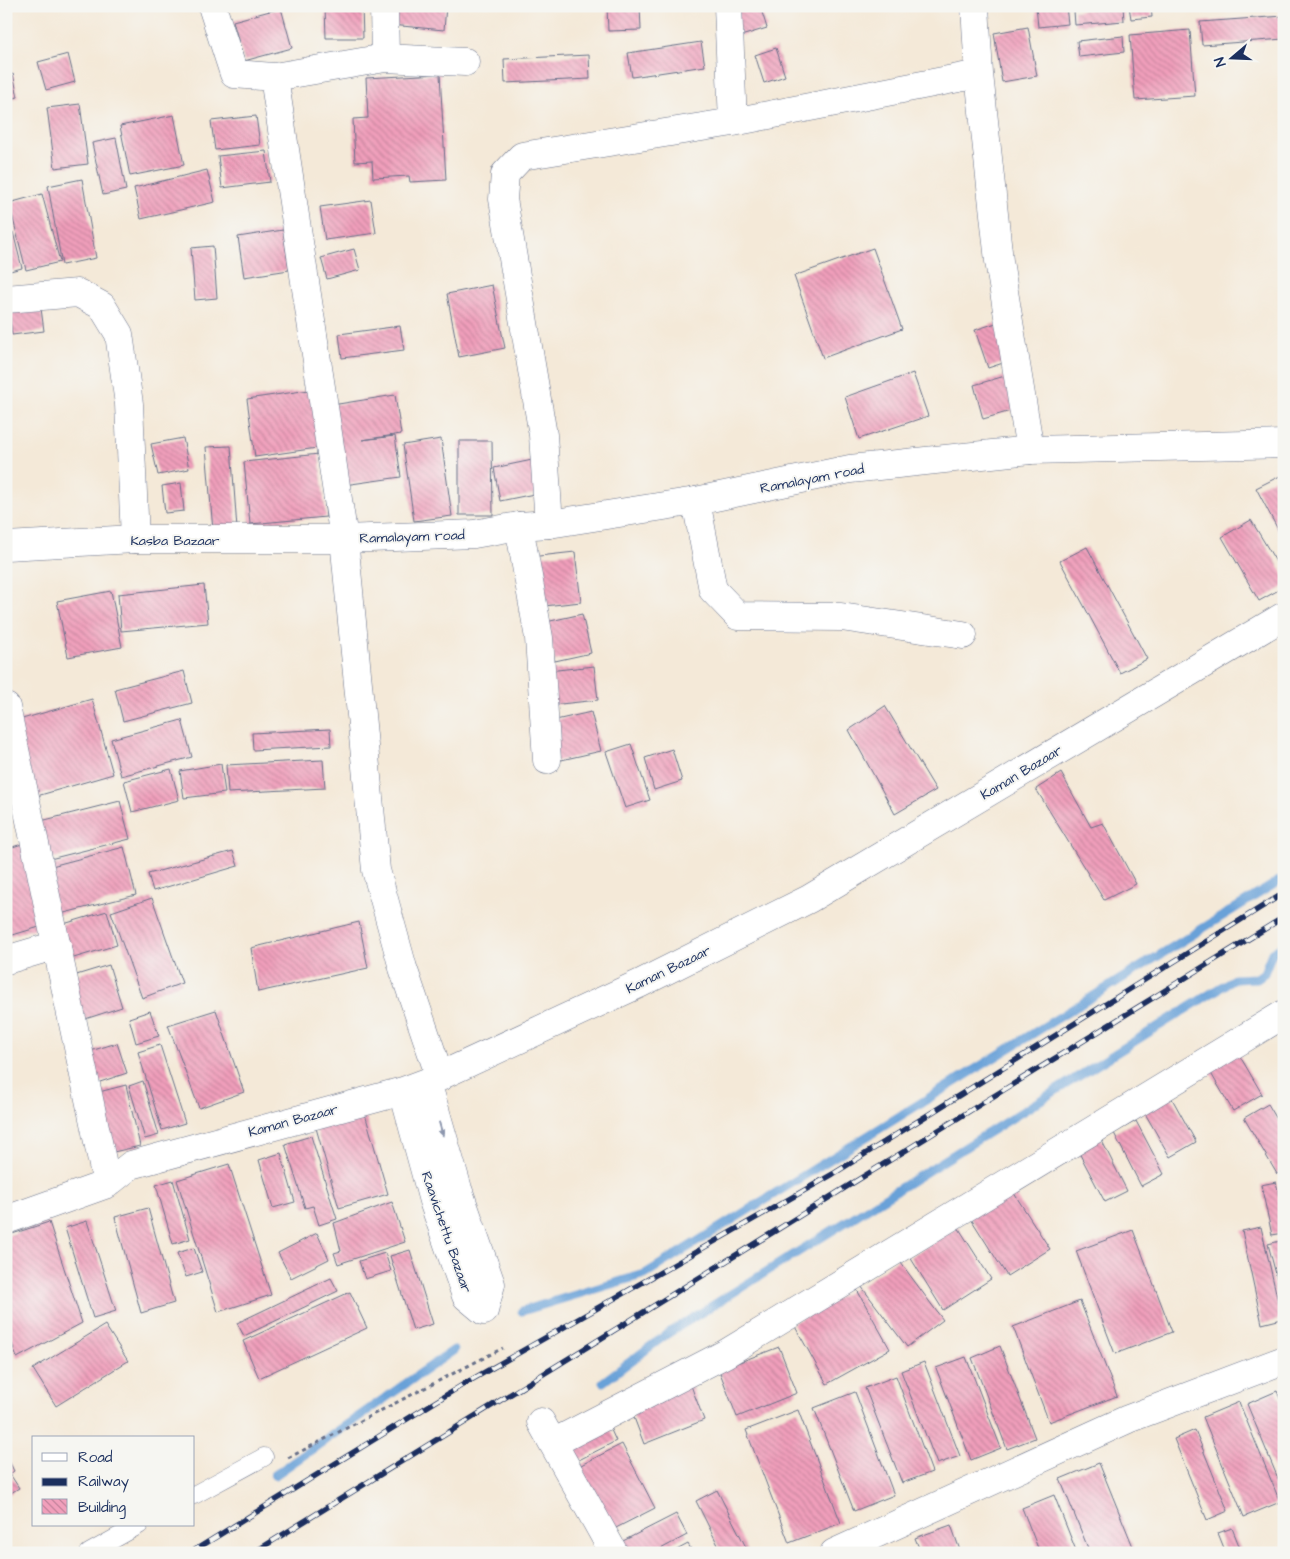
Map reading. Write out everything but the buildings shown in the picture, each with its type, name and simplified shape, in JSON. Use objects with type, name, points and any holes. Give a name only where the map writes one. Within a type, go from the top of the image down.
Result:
[{"type":"street","points":[[212,6],[234,74],[274,78],[384,58],[465,62]]},
{"type":"street","points":[[384,6],[384,58]]},
{"type":"street","points":[[728,6],[733,122]]},
{"type":"street","points":[[975,6],[979,74],[999,261],[1030,450]]},
{"type":"street","points":[[548,524],[543,436],[503,198],[505,174],[522,156],[733,122],[979,74]]},
{"type":"street","points":[[274,78],[344,539],[376,870],[403,968],[424,1083]]},
{"type":"street","points":[[6,299],[78,293],[102,306],[119,334],[128,404],[135,539]]},
{"type":"street","name":"Ramalayam road","points":[[344,539],[474,534],[696,500],[850,469],[1030,450],[1284,444]]},
{"type":"street","points":[[696,500],[713,590],[738,616],[841,617],[963,635]]},
{"type":"street","points":[[519,526],[539,638],[547,760]]},
{"type":"street","name":"Kasba Bazaar","points":[[6,546],[135,539],[344,539]]},
{"type":"street","name":"Kaman Bazaar","points":[[6,1220],[107,1184],[131,1165],[424,1083],[641,983],[809,899],[1284,616]]},
{"type":"street","points":[[6,707],[107,1184]]},
{"type":"street","points":[[6,960],[57,945]]},
{"type":"street","points":[[614,1553],[547,1432],[725,1354],[1284,1014]]},
{"type":"street","name":"Raavichettu Bazaar","points":[[424,1083],[491,1284],[484,1311],[466,1296],[433,1200],[424,1083]]},
{"type":"street","points":[[834,1553],[1128,1419],[1284,1360]]},
{"type":"lane","points":[[195,1494],[264,1457]]},
{"type":"lane","points":[[89,1553],[137,1526]]},
{"type":"path","points":[[282,1460],[503,1348]]},
{"type":"waterway","points":[[522,1311],[645,1274],[1284,878]]},
{"type":"waterway","points":[[603,1382],[667,1334],[1234,979],[1257,978],[1264,973],[1272,953],[1284,946]]},
{"type":"waterway","points":[[275,1475],[454,1350]]},
{"type":"railway","points":[[190,1553],[464,1384],[833,1174],[1284,893]]},
{"type":"railway","points":[[253,1553],[1284,917]]}]
